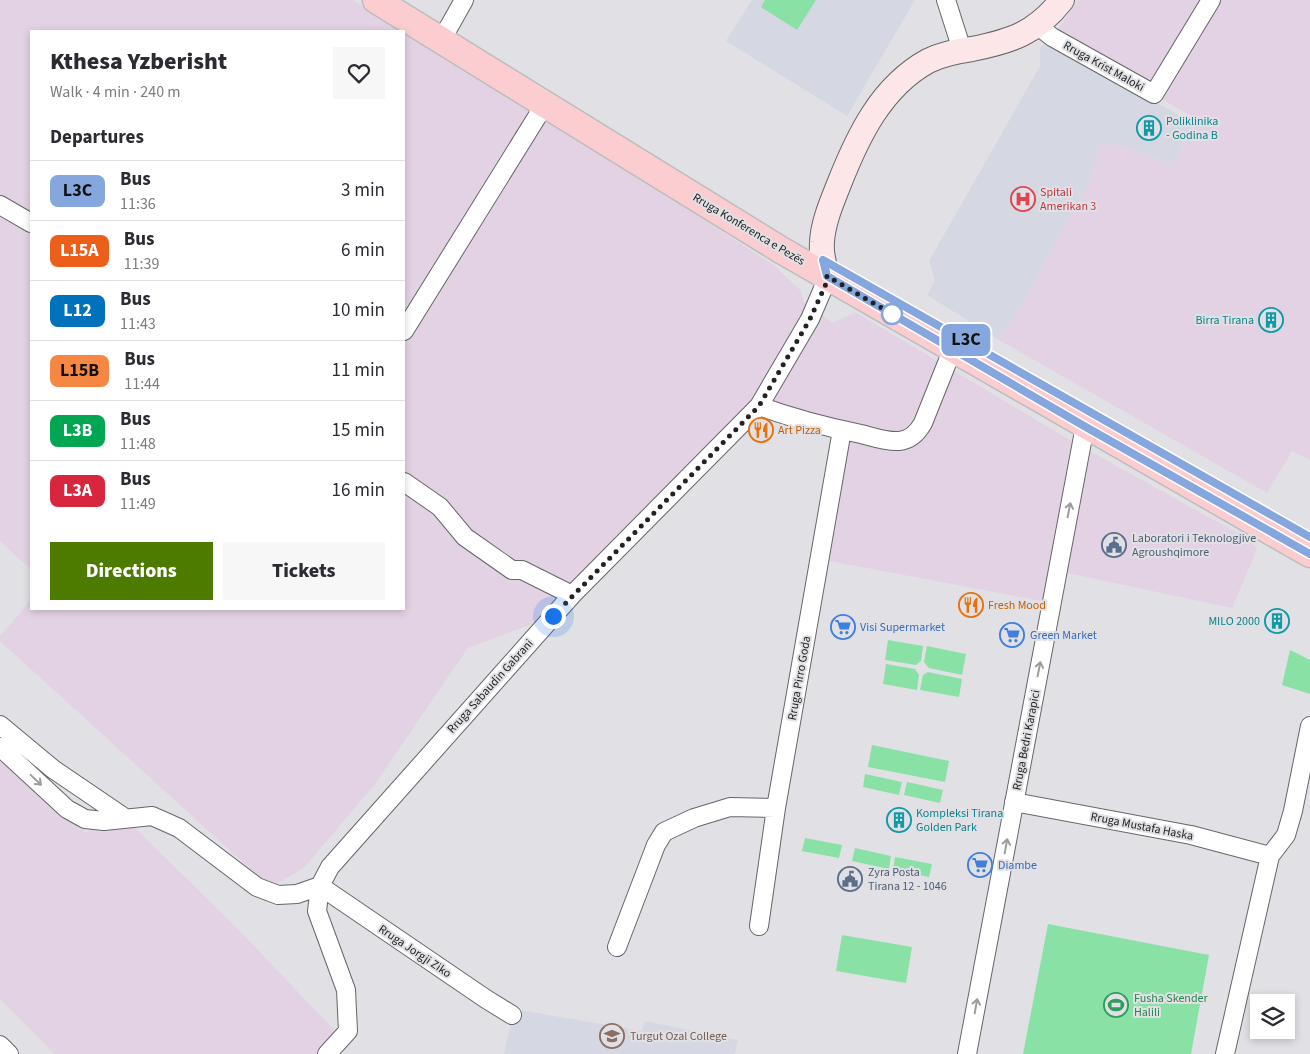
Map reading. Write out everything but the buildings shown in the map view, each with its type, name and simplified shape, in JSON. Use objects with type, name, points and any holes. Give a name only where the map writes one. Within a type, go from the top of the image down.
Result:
[{"type":"main road","name":"Rruga Konferenca e Pezës","points":[[376,0],[545,104],[825,268],[1310,537]]},
{"type":"main road","name":"Rruga Konferenca e Pezës","points":[[394,0],[952,348],[1084,426],[1310,554]]},
{"type":"main road","points":[[825,268],[822,242],[824,225],[834,195],[856,143],[874,112],[910,72],[930,60],[962,50],[1003,42],[1027,33],[1038,26],[1062,0]]},
{"type":"street","points":[[446,32],[464,0]]},
{"type":"street","points":[[946,0],[962,50]]},
{"type":"street","name":"Rruga Krist Maloki","points":[[1038,26],[1052,37],[1154,94],[1211,0]]},
{"type":"street","points":[[405,329],[545,104]]},
{"type":"street","points":[[0,204],[30,221]]},
{"type":"street","name":"Rruga Sabaudin Gabrani","points":[[327,1054],[348,1032],[346,990],[317,911],[320,886],[330,867],[572,595],[759,406],[810,319],[826,284],[825,268]]},
{"type":"street","points":[[759,406],[842,430],[899,441],[909,438],[918,432],[923,423],[952,348]]},
{"type":"street","name":"Rruga Bedri Karapici","points":[[967,1054],[1084,426]]},
{"type":"street","name":"Rruga Pirro Goda","points":[[759,926],[776,808],[842,430]]},
{"type":"street","points":[[405,483],[440,507],[465,537],[512,570],[522,570],[572,595]]},
{"type":"street","points":[[0,725],[53,769],[125,818]]},
{"type":"street","points":[[1225,1054],[1270,856],[1286,835],[1293,811],[1310,726]]},
{"type":"street","points":[[0,747],[67,809],[85,819],[104,821],[152,816],[179,828],[257,886],[278,895],[297,894],[320,886]]},
{"type":"street","name":"Rruga Mustafa Haska","points":[[1014,802],[1190,835],[1270,856]]},
{"type":"street","points":[[617,947],[656,845],[664,832],[694,818],[730,807],[776,808]]},
{"type":"street","name":"Rruga Jorgji Ziko","points":[[320,886],[486,1000],[512,1015]]},
{"type":"street","points":[[0,1046],[9,1054]]},
{"type":"shaded area","points":[[0,0],[353,0],[403,30],[30,30],[30,569],[0,541]]},
{"type":"shaded area","points":[[752,0],[915,0],[847,116],[726,41]]},
{"type":"shaded area","points":[[1079,0],[1310,0],[1310,460],[1292,451],[1267,493],[999,340],[1025,300],[1074,208],[1087,189],[1101,140],[1147,154],[1171,165],[1198,120],[1052,37]]},
{"type":"shaded area","points":[[405,31],[540,113],[775,266],[801,291],[804,302],[833,323],[855,312],[1070,440],[1248,539],[1257,549],[1232,608],[1058,571],[1052,603],[819,559],[842,430],[759,406],[553,616],[468,648],[375,784],[304,868],[270,887],[0,641],[0,636],[30,601],[30,610],[405,610]]},
{"type":"shaded area","name":"Spitali Amerikan 3","points":[[1046,41],[1195,124],[1171,165],[1147,154],[1101,141],[1087,189],[1074,208],[1025,300],[999,340],[927,295],[935,280],[929,261],[1040,66],[1040,49]]},
{"type":"shaded area","points":[[0,753],[86,833],[104,821],[125,818],[237,928],[338,1034],[319,1054],[55,1054],[0,999]]},
{"type":"shaded area","name":"Turgut Ozal College","points":[[514,1009],[642,1031],[645,1021],[738,1040],[735,1054],[504,1054]]},
{"type":"green space","points":[[765,0],[816,0],[797,30],[761,7]]},
{"type":"green space","points":[[888,640],[923,646],[921,661],[916,665],[885,660]]},
{"type":"green space","points":[[927,646],[966,654],[962,675],[929,668],[924,662]]},
{"type":"green space","points":[[1290,650],[1310,660],[1310,694],[1282,685]]},
{"type":"green space","points":[[886,664],[915,669],[919,675],[917,690],[883,684]]},
{"type":"green space","points":[[928,672],[962,679],[959,697],[920,690],[923,675]]},
{"type":"green space","points":[[872,745],[949,761],[945,782],[868,767]]},
{"type":"green space","points":[[865,774],[902,782],[899,795],[863,787]]},
{"type":"green space","points":[[907,782],[943,790],[940,803],[904,795]]},
{"type":"green space","points":[[805,838],[842,845],[839,858],[802,851]]},
{"type":"green space","points":[[855,848],[891,856],[889,869],[852,861]]},
{"type":"green space","points":[[895,857],[932,864],[929,877],[893,870]]},
{"type":"green space","name":"Fusha Skender Halili","points":[[1048,924],[1209,955],[1191,1054],[1023,1054]]},
{"type":"green space","points":[[842,935],[912,947],[906,983],[836,971]]},
{"type":"bus line","name":"L3C","points":[[1310,537],[863,280],[823,260],[827,276],[1084,426],[1310,554]]},
{"type":"place","name":"Poliklinika - Godina B","points":[[1149,128]]},
{"type":"place","name":"Spitali Amerikan 3","points":[[1023,199]]},
{"type":"place","name":"Birra Tirana","points":[[1271,320]]},
{"type":"place","name":"Art Pizza","points":[[761,430]]},
{"type":"place","name":"Laboratori i Teknologjive Agroushqimore","points":[[1114,545]]},
{"type":"place","name":"Fresh Mood","points":[[971,605]]},
{"type":"place","name":"MILO 2000","points":[[1277,621]]},
{"type":"place","name":"Visi Supermarket","points":[[843,627]]},
{"type":"place","name":"Green Market","points":[[1012,635]]},
{"type":"place","name":"Kompleksi Tirana Golden Park","points":[[899,820]]},
{"type":"place","name":"Diambe","points":[[980,865]]},
{"type":"place","name":"Zyra Posta Tirana 12 - 1046","points":[[850,879]]},
{"type":"place","name":"Fusha Skender Halili","points":[[1116,1005]]},
{"type":"place","name":"Turgut Ozal College","points":[[612,1036]]},
{"type":"route","points":[[553,616],[759,406],[771,389],[810,319],[826,284],[827,276],[892,314]]}]
